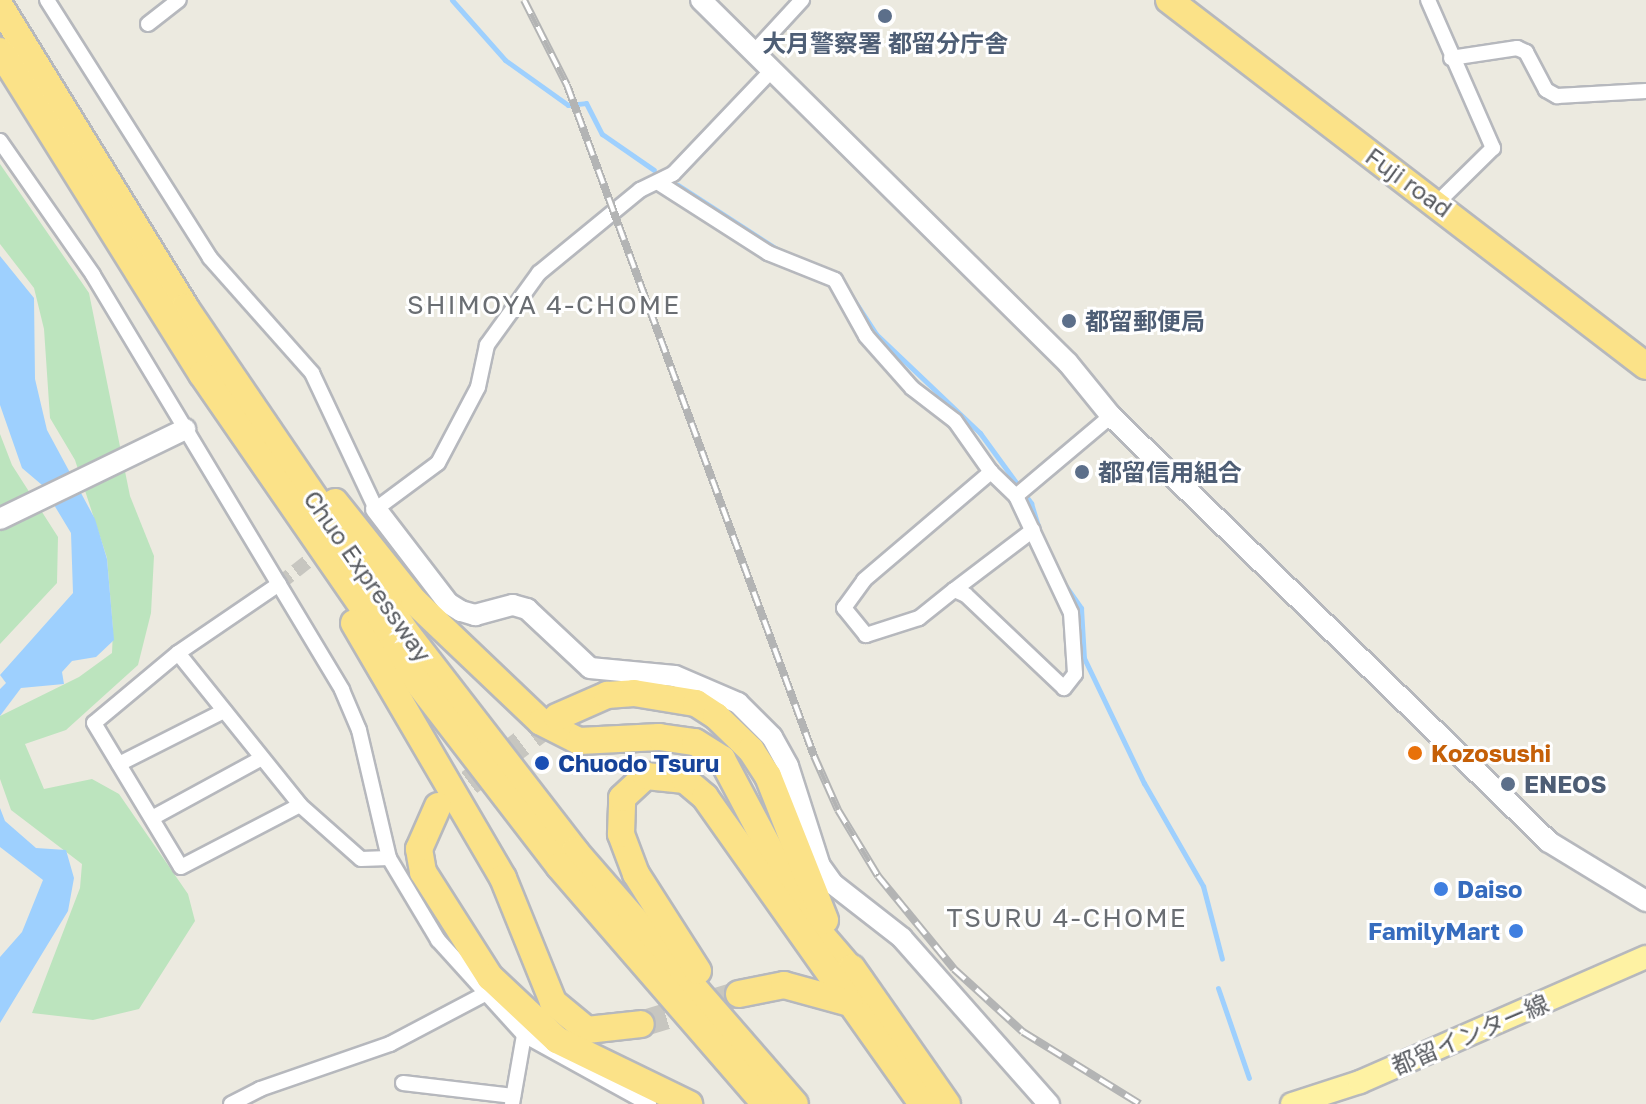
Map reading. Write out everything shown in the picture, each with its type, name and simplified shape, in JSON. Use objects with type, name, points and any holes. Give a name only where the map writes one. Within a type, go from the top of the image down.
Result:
[{"type":"highway","name":"Fuji road","points":[[1169,0],[1438,202],[1646,366]]},
{"type":"highway","name":"Chuo Expressway","points":[[0,6],[185,307],[267,432],[477,728],[575,851],[795,1104]]},
{"type":"highway","name":"Chuo Expressway","points":[[0,51],[248,444],[461,743],[673,1002],[765,1104]]},
{"type":"highway","points":[[185,307],[414,601],[541,722],[579,741],[659,737],[695,742],[722,759],[805,916],[922,1104]]},
{"type":"highway","points":[[248,444],[503,878],[553,1002],[587,1030],[641,1024]]},
{"type":"highway","points":[[557,717],[607,695],[634,693],[696,703],[734,730],[768,776],[806,879],[855,992]]},
{"type":"highway","points":[[806,1104],[731,1016],[670,934],[636,874],[619,823],[628,789],[646,776],[663,774],[685,780],[705,797],[855,992],[947,1104]]},
{"type":"highway","points":[[438,806],[419,849],[423,872],[490,977],[557,1040],[689,1104]]},
{"type":"highway","points":[[739,994],[784,985],[855,992]]},
{"type":"main road","name":"都留インター線","points":[[1292,1104],[1360,1082],[1646,957]]},
{"type":"street","points":[[47,0],[210,258],[312,373],[376,509],[448,603],[475,615],[513,605],[527,609],[590,668],[675,676],[738,703],[772,737],[788,766],[820,866],[833,884],[902,938],[1049,1104]]},
{"type":"street","points":[[148,24],[179,0]]},
{"type":"street","points":[[701,0],[1068,363],[1111,416],[1549,842],[1646,901]]},
{"type":"street","points":[[754,52],[802,0]]},
{"type":"street","points":[[1428,0],[1493,148],[1438,202]]},
{"type":"street","points":[[1451,58],[1517,48],[1526,52],[1546,90],[1557,96],[1646,91]]},
{"type":"street","points":[[376,509],[438,463],[478,387],[487,345],[539,273],[640,190],[659,183],[772,70]]},
{"type":"street","points":[[0,141],[93,275],[342,690],[359,730],[389,858],[438,940],[483,995],[524,1035],[649,1104]]},
{"type":"street","points":[[659,183],[768,253],[835,280],[866,336],[912,388],[955,421],[991,472],[1016,496],[1033,530],[1039,552],[1071,613],[1075,674],[1064,688],[954,590]]},
{"type":"street","points":[[1016,496],[1111,416]]},
{"type":"street","points":[[0,519],[185,429]]},
{"type":"street","points":[[991,472],[864,580],[844,608],[866,635],[919,618],[1033,530]]},
{"type":"street","points":[[279,584],[178,653],[95,718],[181,867],[300,805]]},
{"type":"street","points":[[178,653],[300,805],[361,859],[389,858]]},
{"type":"street","points":[[119,764],[224,711]]},
{"type":"street","points":[[152,818],[262,758]]},
{"type":"street","points":[[231,1104],[260,1089],[390,1044],[483,995]]},
{"type":"street","points":[[403,1083],[512,1100],[524,1035]]},
{"type":"green space","points":[[0,164],[89,293],[130,496],[154,556],[151,613],[138,665],[66,730],[25,744],[44,789],[92,779],[119,794],[188,894],[195,921],[139,1009],[93,1020],[32,1013],[80,888],[82,864],[11,810],[0,779],[0,716],[79,677],[112,653],[113,630],[107,558],[75,460],[50,418],[44,329],[34,288],[0,244]]},
{"type":"green space","points":[[0,434],[12,465],[58,537],[57,583],[0,644]]},
{"type":"water","points":[[0,256],[34,298],[35,379],[47,430],[95,519],[107,559],[114,640],[96,657],[72,661],[62,672],[64,684],[21,688],[0,716],[0,689],[6,683],[0,675],[73,593],[71,533],[42,485],[22,468],[0,405]]},
{"type":"water","points":[[0,808],[5,821],[36,848],[66,850],[74,878],[68,911],[0,1023],[0,957],[22,932],[43,880],[0,847]]},
{"type":"waterway","points":[[452,0],[505,60],[568,105],[586,103],[602,134],[654,170]]},
{"type":"waterway","points":[[678,185],[775,248],[840,278]]},
{"type":"waterway","points":[[852,297],[876,334],[980,433],[1031,503],[1039,529]]},
{"type":"waterway","points":[[1065,585],[1081,608],[1084,658],[1144,783],[1203,886],[1222,959]]},
{"type":"waterway","points":[[1218,988],[1249,1078]]},
{"type":"tunnel","points":[[279,584],[326,547]]},
{"type":"tunnel","points":[[438,806],[557,717]]},
{"type":"tunnel","points":[[641,1024],[739,994]]},
{"type":"railway","points":[[524,0],[567,85],[814,756],[838,810],[878,876],[954,969],[1023,1032],[1140,1104]]},
{"type":"place","name":"大月警察署 都留分庁舎","points":[[885,16]]},
{"type":"place","name":"都留郵便局","points":[[1069,321]]},
{"type":"place","name":"都留信用組合","points":[[1082,472]]},
{"type":"place","name":"Kozosushi","points":[[1415,753]]},
{"type":"place","name":"Chuodo Tsuru","points":[[542,763]]},
{"type":"place","name":"ENEOS","points":[[1508,784]]},
{"type":"place","name":"Daiso","points":[[1441,889]]},
{"type":"place","name":"FamilyMart","points":[[1516,931]]},
{"type":"district","name":"SHIMOYA 4-CHOME","points":[[544,305]]},
{"type":"district","name":"TSURU 4-CHOME","points":[[1067,918]]}]
